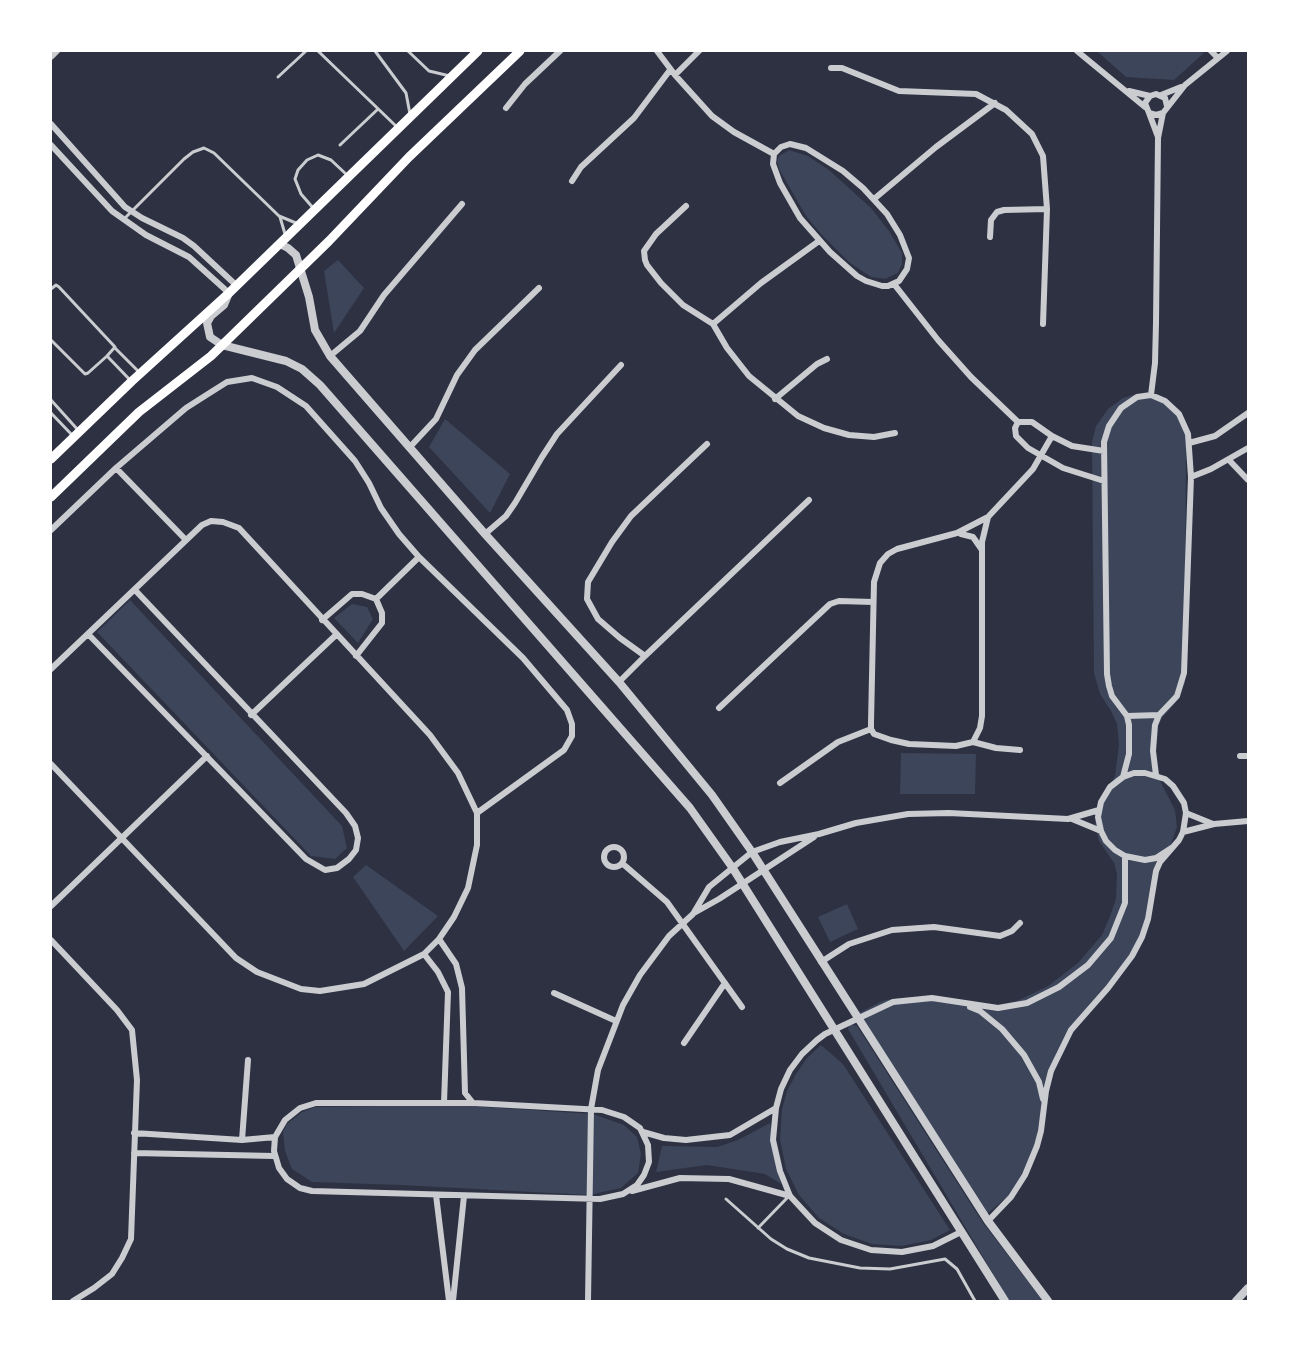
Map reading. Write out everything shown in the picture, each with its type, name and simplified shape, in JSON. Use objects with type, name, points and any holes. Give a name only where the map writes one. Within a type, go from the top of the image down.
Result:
[{"type":"main road","points":[[51,459],[132,381],[237,286],[478,51]]},
{"type":"main road","points":[[51,496],[139,412],[199,367],[329,242],[409,157],[520,51]]},
{"type":"street","points":[[51,57],[57,51]]},
{"type":"street","points":[[506,108],[525,84],[560,51]]},
{"type":"street","points":[[657,51],[712,117],[774,154]]},
{"type":"street","points":[[572,181],[581,167],[634,118],[673,73],[699,51]]},
{"type":"street","points":[[1211,51],[1218,58]]},
{"type":"street","points":[[1151,395],[1155,363],[1158,138],[1163,113],[1185,85],[1227,51]]},
{"type":"street","points":[[1082,52],[1147,110],[1156,115],[1163,113]]},
{"type":"street","points":[[831,68],[842,68],[899,91],[976,94],[1020,121],[1037,141],[1045,166],[1047,209],[1043,324]]},
{"type":"street","points":[[1125,90],[1150,96],[1161,95],[1185,85]]},
{"type":"street","points":[[1161,95],[1165,98],[1167,106]]},
{"type":"street","points":[[1150,96],[1145,103],[1158,138]]},
{"type":"street","points":[[874,199],[936,147],[995,104]]},
{"type":"street","points":[[51,124],[117,199],[131,211],[189,242],[237,286]]},
{"type":"street","points":[[790,144],[806,148],[843,171],[874,199],[900,235],[909,258],[907,269],[899,281],[882,286],[866,282],[848,269],[819,241],[800,218],[783,189],[773,164],[774,154],[781,147],[790,144]]},
{"type":"street","points":[[51,145],[123,220],[146,235],[189,257],[229,293],[224,305],[211,316],[207,323],[210,337],[222,345],[286,361],[302,369],[320,385],[669,781],[732,867],[1005,1301]]},
{"type":"street","points":[[330,356],[360,331],[384,295],[462,204]]},
{"type":"street","points":[[686,206],[651,240],[644,251],[645,260],[651,272],[673,296],[713,324],[740,366],[775,399],[798,416],[836,432],[874,437],[895,434]]},
{"type":"street","points":[[990,237],[991,220],[997,212],[1047,209]]},
{"type":"street","points":[[283,241],[293,251],[301,269],[315,330],[330,356],[485,534],[619,682],[712,795],[752,852],[988,1221],[1048,1301]]},
{"type":"street","points":[[713,324],[819,241]]},
{"type":"street","points":[[894,284],[914,312],[971,377],[1018,422],[1032,422],[1072,446],[1104,451]]},
{"type":"street","points":[[409,448],[436,419],[457,375],[475,350],[539,288]]},
{"type":"street","points":[[775,399],[826,359]]},
{"type":"street","points":[[485,534],[511,510],[557,434],[621,365]]},
{"type":"street","points":[[51,530],[116,468],[186,408],[227,382],[252,378],[277,387],[306,406],[355,461],[381,508],[399,534],[523,658],[567,710],[572,724],[572,736],[564,750],[477,813]]},
{"type":"street","points":[[1123,777],[1127,765],[1130,734],[1127,716],[1112,696],[1107,674],[1104,442],[1109,426],[1121,408],[1137,397],[1151,395],[1165,401],[1179,414],[1188,434],[1191,477],[1184,673],[1177,696],[1159,716],[1154,732],[1156,775]]},
{"type":"street","points":[[1189,443],[1215,436],[1246,418]]},
{"type":"street","points":[[1018,422],[1015,432],[1018,440],[1041,457],[1063,468],[1104,481]]},
{"type":"street","points":[[1020,750],[996,748],[973,742],[956,746],[909,744],[874,734],[871,729],[873,602],[876,573],[880,563],[888,554],[897,549],[957,533],[988,517],[1027,476],[1041,457],[1052,436]]},
{"type":"street","points":[[645,656],[598,619],[587,599],[588,582],[631,516],[707,444]]},
{"type":"street","points":[[1191,477],[1229,460],[1248,448]]},
{"type":"street","points":[[1229,460],[1247,482]]},
{"type":"street","points":[[116,468],[185,539]]},
{"type":"street","points":[[619,682],[809,500]]},
{"type":"street","points":[[973,742],[980,728],[982,716],[982,542],[988,517]]},
{"type":"street","points":[[51,669],[202,525],[211,521],[223,522],[239,528],[430,735],[458,773],[477,813],[477,845],[468,888],[454,917],[432,948],[424,954],[364,984],[320,991],[301,989],[257,972],[236,958],[51,764]]},
{"type":"street","points":[[957,533],[973,537],[983,554]]},
{"type":"street","points":[[376,599],[419,556]]},
{"type":"street","points":[[88,635],[306,859],[325,870],[336,868],[349,859],[356,850],[358,838],[355,825],[346,813],[135,590]]},
{"type":"street","points":[[322,620],[352,594],[362,594],[376,599],[382,613],[382,623],[356,656]]},
{"type":"street","points":[[719,708],[830,604],[839,601],[873,602]]},
{"type":"street","points":[[251,715],[336,634]]},
{"type":"street","points":[[1127,716],[1159,716]]},
{"type":"street","points":[[780,783],[838,742],[871,729]]},
{"type":"street","points":[[51,906],[207,756]]},
{"type":"street","points":[[1239,756],[1248,756]]},
{"type":"street","points":[[988,1221],[1011,1197],[1025,1175],[1037,1146],[1051,1071],[1076,1023],[1108,988],[1132,956],[1148,919],[1155,871],[1173,848],[1183,832],[1186,813],[1184,803],[1173,786],[1156,775],[1145,773],[1123,777],[1110,787],[1104,794],[1099,810],[1101,831],[1111,846],[1125,856],[1135,859],[1155,858],[1173,848]]},
{"type":"street","points":[[1071,819],[1099,810]]},
{"type":"street","points":[[693,914],[709,887],[752,852],[780,842],[856,823],[908,814],[948,813],[1071,819],[1101,831]]},
{"type":"street","points":[[1186,813],[1214,824]]},
{"type":"street","points":[[1183,832],[1214,824],[1248,821]]},
{"type":"street","points":[[588,1301],[591,1109],[598,1070],[616,1021],[640,975],[669,936],[693,914],[819,834]]},
{"type":"street","points":[[961,1232],[933,1246],[902,1252],[871,1250],[841,1240],[815,1223],[790,1196],[780,1171],[773,1140],[776,1108],[781,1089],[802,1054],[817,1040],[893,1002],[932,998],[998,1008],[1027,1003],[1059,987],[1088,965],[1111,938],[1125,903],[1125,856]]},
{"type":"street","points":[[622,864],[667,902],[742,1007]]},
{"type":"street","points":[[821,962],[849,944],[892,930],[934,927],[1000,936],[1012,931],[1020,923]]},
{"type":"street","points":[[439,939],[456,964],[462,988],[465,1093],[474,1103]]},
{"type":"street","points":[[51,940],[117,1010],[132,1030],[136,1080],[131,1239],[123,1258],[112,1274],[73,1301]]},
{"type":"street","points":[[424,954],[438,972],[447,992],[444,1103]]},
{"type":"street","points":[[684,1043],[725,983]]},
{"type":"street","points":[[554,993],[616,1021]]},
{"type":"street","points":[[960,1003],[980,1011],[1002,1029],[1024,1055],[1039,1082],[1043,1098],[1043,1117]]},
{"type":"street","points":[[242,1140],[248,1060]]},
{"type":"street","points":[[623,1194],[637,1185],[647,1168],[650,1150],[643,1132],[635,1124],[610,1112],[474,1103],[316,1103],[300,1108],[290,1115],[275,1137],[274,1156],[283,1174],[293,1184],[306,1190],[589,1200],[623,1194],[680,1178],[729,1179],[790,1196]]},
{"type":"street","points":[[643,1132],[664,1138],[686,1140],[730,1135],[776,1108]]},
{"type":"street","points":[[134,1133],[242,1140],[275,1137]]},
{"type":"street","points":[[134,1153],[274,1156]]},
{"type":"street","points":[[436,1195],[451,1301]]},
{"type":"street","points":[[451,1301],[464,1196]]},
{"type":"street","points":[[1236,1301],[1248,1288]]},
{"type":"lane","points":[[278,77],[306,51]]},
{"type":"lane","points":[[318,51],[398,128]]},
{"type":"lane","points":[[375,51],[406,93],[410,116]]},
{"type":"lane","points":[[408,51],[429,71],[452,76]]},
{"type":"lane","points":[[340,145],[378,109]]},
{"type":"lane","points":[[123,220],[184,159],[204,148],[214,153],[279,216],[300,224]]},
{"type":"lane","points":[[315,209],[301,194],[295,179],[298,170],[307,160],[318,155],[331,160],[348,176]]},
{"type":"lane","points":[[279,216],[283,241]]},
{"type":"lane","points":[[51,290],[56,285],[59,287],[140,374]]},
{"type":"lane","points":[[51,340],[85,374],[115,348]]},
{"type":"lane","points":[[107,356],[132,381]]},
{"type":"lane","points":[[51,400],[77,434]]},
{"type":"lane","points":[[51,413],[77,434]]},
{"type":"lane","points":[[758,1228],[790,1196]]},
{"type":"lane","points":[[726,1199],[758,1228],[787,1249],[809,1258],[860,1269],[890,1269],[945,1259],[957,1269],[975,1301]]},
{"type":"shaded area","points":[[1201,51],[1204,53],[1174,80],[1126,77],[1098,52]]},
{"type":"shaded area","points":[[789,150],[808,156],[829,170],[871,208],[902,253],[902,264],[898,273],[885,279],[871,277],[849,262],[821,234],[806,216],[779,169],[777,161],[779,156]]},
{"type":"shaded area","points":[[338,260],[364,288],[334,333],[324,271]]},
{"type":"shaded area","points":[[1143,395],[1163,403],[1177,415],[1186,435],[1185,683],[1177,701],[1162,718],[1157,729],[1154,749],[1158,777],[1175,810],[1177,827],[1170,847],[1153,870],[1140,936],[1130,954],[1106,986],[1069,1028],[1056,1053],[1035,1146],[1023,1174],[1009,1195],[986,1215],[859,1013],[882,1001],[897,998],[921,997],[987,1007],[1017,1001],[1048,986],[1078,963],[1102,935],[1116,899],[1117,874],[1114,863],[1099,841],[1095,825],[1096,814],[1115,776],[1119,744],[1117,724],[1100,694],[1094,673],[1092,442],[1096,426],[1108,409],[1123,398]]},
{"type":"shaded area","points":[[445,419],[510,474],[490,513],[429,447]]},
{"type":"shaded area","points":[[130,600],[342,826],[347,848],[335,859],[311,856],[97,632]]},
{"type":"shaded area","points":[[352,604],[367,607],[373,619],[358,643],[334,618]]},
{"type":"shaded area","points":[[901,753],[976,754],[975,794],[900,794]]},
{"type":"shaded area","points":[[366,865],[438,916],[404,951],[353,877]]},
{"type":"shaded area","points":[[847,904],[858,929],[830,942],[818,917]]},
{"type":"shaded area","points":[[852,1024],[857,1026],[983,1223],[1043,1301],[1009,1301],[848,1029]]},
{"type":"shaded area","points":[[821,1045],[843,1064],[950,1230],[931,1240],[902,1246],[872,1244],[844,1234],[819,1218],[799,1195],[786,1169],[780,1139],[782,1109],[787,1091],[796,1074],[807,1058]]},
{"type":"shaded area","points":[[455,1105],[593,1114],[624,1125],[637,1137],[641,1154],[638,1173],[621,1188],[589,1195],[312,1182],[292,1169],[285,1151],[283,1132],[287,1124],[302,1112],[316,1107]]},
{"type":"shaded area","points":[[770,1123],[781,1184],[765,1174],[707,1165],[656,1172],[662,1146],[717,1147],[738,1140]]}]
